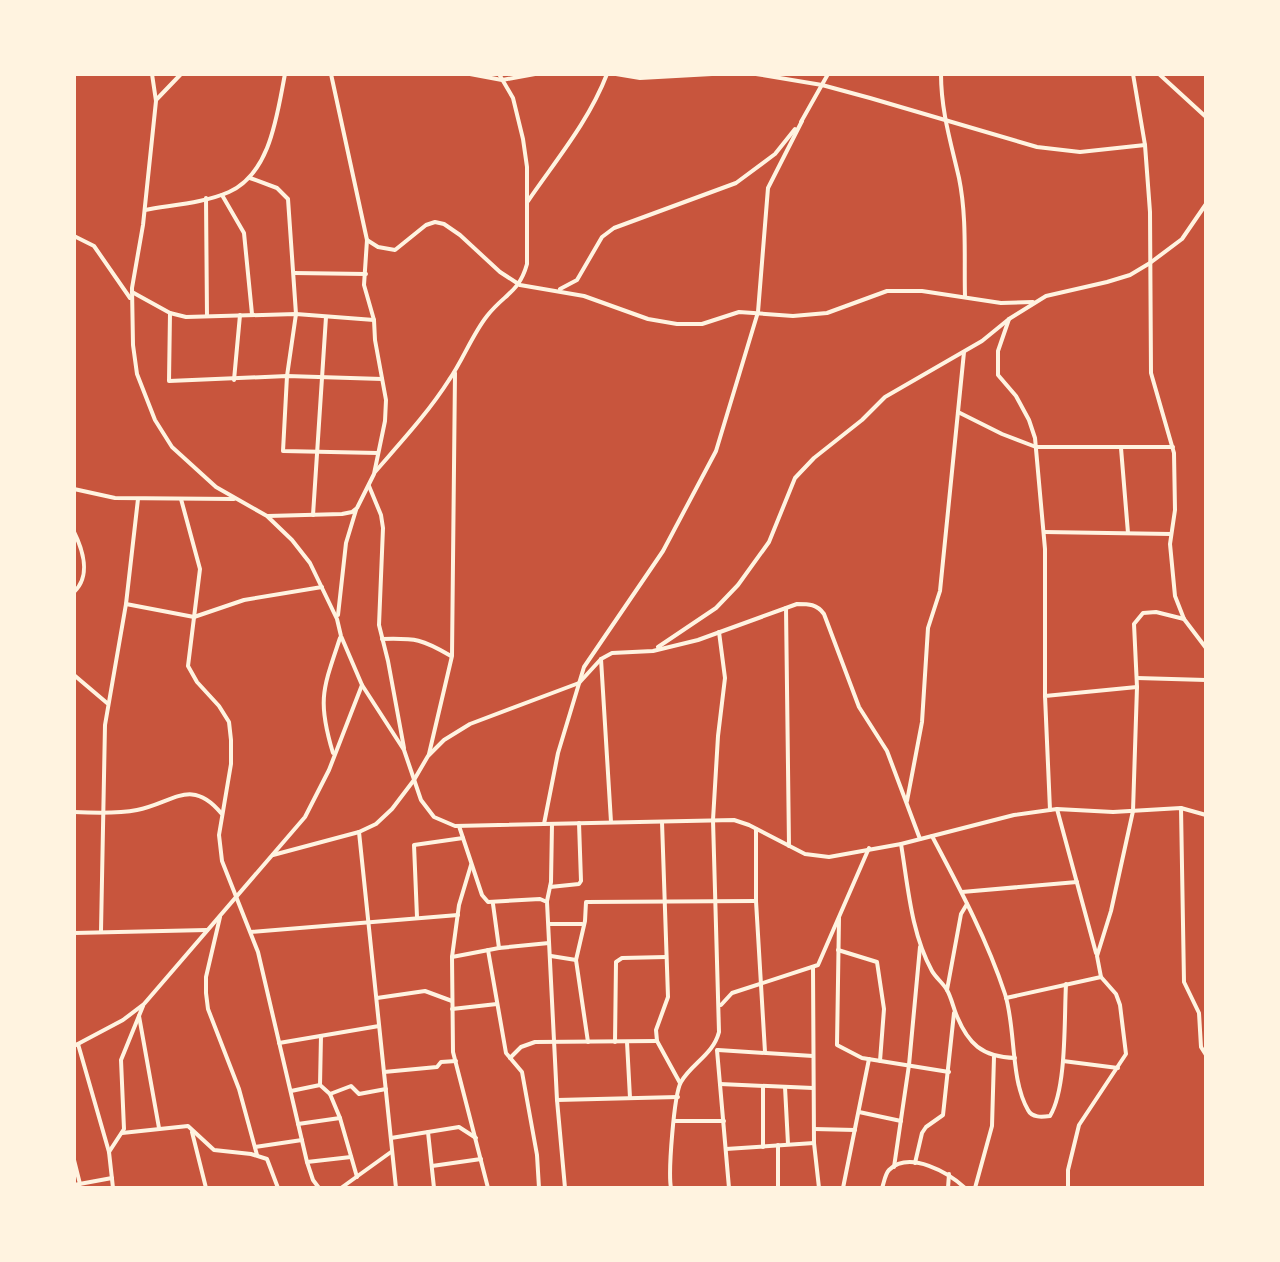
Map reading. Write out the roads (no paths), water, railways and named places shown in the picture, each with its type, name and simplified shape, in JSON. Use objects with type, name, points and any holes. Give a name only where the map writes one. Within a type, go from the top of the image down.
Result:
[{"type":"street","points":[[152,74],[156,101],[145,210],[132,292],[137,374],[155,420],[172,447],[216,487],[267,516],[310,563],[337,619],[362,685],[404,750]]},
{"type":"street","points":[[156,101],[181,74]]},
{"type":"street","points":[[145,210],[222,195],[250,178],[271,140],[285,74]]},
{"type":"street","points":[[331,74],[367,240],[364,285],[374,320],[386,400],[380,453],[346,543],[337,619]]},
{"type":"street","points":[[470,74],[502,80],[535,74]]},
{"type":"street","points":[[374,474],[437,399],[485,318],[520,285],[527,264],[527,167],[520,116],[499,74]]},
{"type":"street","points":[[526,203],[599,96],[607,74]]},
{"type":"street","points":[[616,74],[640,78],[712,74]]},
{"type":"street","points":[[756,74],[822,85],[1037,147],[1093,151],[1145,145]]},
{"type":"street","points":[[544,824],[558,753],[579,683],[593,653],[663,551],[716,451],[758,312],[768,188],[828,74]]},
{"type":"street","points":[[941,74],[944,120],[959,180],[965,224],[965,297]]},
{"type":"street","points":[[1133,74],[1145,145],[1151,373],[1173,447],[1175,510],[1171,534],[1175,596],[1184,619],[1206,648]]},
{"type":"street","points":[[1159,74],[1206,117]]},
{"type":"street","points":[[558,291],[577,280],[602,237],[614,228],[736,183],[775,154],[802,121]]},
{"type":"street","points":[[250,178],[277,188],[288,199],[296,314],[287,376],[283,451],[380,453]]},
{"type":"street","points":[[222,195],[244,233],[252,315]]},
{"type":"street","points":[[206,198],[207,316]]},
{"type":"street","points":[[653,651],[716,608],[754,565],[769,542],[795,478],[814,458],[896,389],[982,341],[1009,319],[1046,296],[1130,275],[1182,239],[1206,204]]},
{"type":"street","points":[[367,240],[378,247],[395,250],[426,225],[435,222],[444,224],[520,285],[584,296],[648,319],[677,324],[702,324],[739,312],[793,316],[827,313],[887,291],[922,291],[1001,303],[1036,302]]},
{"type":"street","points":[[74,236],[94,246],[132,300]]},
{"type":"street","points":[[294,273],[366,274]]},
{"type":"street","points":[[132,292],[170,313],[186,317],[296,314],[374,320]]},
{"type":"street","points":[[170,313],[169,381],[287,376],[382,379]]},
{"type":"street","points":[[234,380],[240,315]]},
{"type":"street","points":[[313,515],[326,316]]},
{"type":"street","points":[[1009,319],[998,351],[998,375],[1016,396],[1029,420],[1036,447],[1044,532],[1045,696],[1050,810]]},
{"type":"street","points":[[906,806],[922,722],[928,628],[940,591],[964,352]]},
{"type":"street","points":[[428,756],[452,656],[455,371]]},
{"type":"street","points":[[958,412],[1036,447],[1173,447]]},
{"type":"street","points":[[1121,448],[1128,533]]},
{"type":"street","points":[[369,485],[383,528],[379,625],[404,750],[421,800],[434,817],[459,826],[734,820],[805,854],[829,857],[901,844],[1014,815],[1057,809],[1113,812],[1181,808],[1206,815]]},
{"type":"street","points":[[74,489],[101,496],[138,499],[236,499]]},
{"type":"street","points":[[101,931],[103,758],[107,703],[126,604],[138,499]]},
{"type":"street","points":[[181,499],[200,569],[188,666],[229,722],[231,764],[219,835],[222,861],[258,952],[307,1162],[319,1188]]},
{"type":"street","points":[[267,516],[342,514],[357,508]]},
{"type":"street","points":[[74,532],[84,559],[83,578],[79,589],[74,592]]},
{"type":"street","points":[[1044,532],[1171,534]]},
{"type":"street","points":[[126,604],[194,617],[244,600],[322,587]]},
{"type":"street","points":[[273,855],[359,832],[376,824],[392,809],[428,756],[444,740],[470,724],[579,683],[601,659],[612,653],[653,651],[719,632],[797,604],[811,604],[819,607],[824,614],[859,707],[887,751],[920,839]]},
{"type":"street","points":[[786,608],[789,846]]},
{"type":"street","points":[[1097,956],[1111,911],[1133,811],[1137,687],[1134,624],[1143,613],[1156,612],[1184,619]]},
{"type":"street","points":[[719,632],[725,678],[713,820],[720,1006],[719,1032],[714,1050],[729,1188]]},
{"type":"street","points":[[333,755],[322,702],[341,636]]},
{"type":"street","points":[[382,639],[414,638],[452,656]]},
{"type":"street","points":[[601,659],[611,822]]},
{"type":"street","points":[[74,675],[107,703]]},
{"type":"street","points":[[1136,678],[1206,680]]},
{"type":"street","points":[[113,1188],[109,1152],[76,1045],[123,1020],[144,1004],[305,817],[317,796],[362,685]]},
{"type":"street","points":[[1045,696],[1137,687]]},
{"type":"street","points":[[74,812],[138,810],[193,793],[210,799],[222,815]]},
{"type":"street","points":[[1181,808],[1184,982],[1199,1013],[1201,1047],[1206,1055]]},
{"type":"street","points":[[1057,809],[1101,977],[1116,994],[1120,1005],[1126,1050],[1118,1068],[1079,1125],[1068,1170],[1068,1188]]},
{"type":"street","points":[[662,821],[668,997],[656,1030],[657,1041],[680,1083],[670,1157],[671,1188]]},
{"type":"street","points":[[550,887],[579,884],[581,881],[579,823]]},
{"type":"street","points":[[552,824],[547,902],[557,1100],[565,1188]]},
{"type":"street","points":[[459,826],[482,895],[488,902],[540,899],[547,902]]},
{"type":"street","points":[[756,829],[756,901],[765,1052]]},
{"type":"street","points":[[359,832],[396,1188]]},
{"type":"street","points":[[932,836],[962,892],[1006,998],[1016,1072],[1027,1109],[1041,1117],[1050,1116],[1053,1112],[1063,1061],[1066,984]]},
{"type":"street","points":[[417,917],[414,845],[463,838]]},
{"type":"street","points":[[901,844],[920,946],[933,974],[947,990],[968,1037],[985,1053],[994,1057],[1015,1058]]},
{"type":"street","points":[[720,1006],[732,993],[813,968],[822,960],[869,848]]},
{"type":"street","points":[[471,862],[452,957],[452,1009],[456,1061],[488,1188]]},
{"type":"street","points":[[962,892],[1077,882]]},
{"type":"street","points":[[588,1042],[576,960],[586,902],[756,901]]},
{"type":"street","points":[[493,904],[499,948]]},
{"type":"street","points":[[947,990],[961,914],[967,904]]},
{"type":"street","points":[[220,914],[206,977],[208,1009],[239,1089],[257,1155]]},
{"type":"street","points":[[251,932],[458,915]]},
{"type":"street","points":[[839,918],[837,1045],[869,1059],[949,1072]]},
{"type":"street","points":[[549,924],[582,924]]},
{"type":"street","points":[[74,933],[207,930]]},
{"type":"street","points":[[452,957],[550,942]]},
{"type":"street","points":[[894,1167],[909,1065],[920,946]]},
{"type":"street","points":[[488,950],[506,1053],[522,1072],[537,1155],[539,1188]]},
{"type":"street","points":[[838,950],[877,962],[884,1009],[880,1061]]},
{"type":"street","points":[[550,956],[576,960]]},
{"type":"street","points":[[615,1042],[616,962],[622,958],[666,957]]},
{"type":"street","points":[[813,968],[814,1143],[819,1188]]},
{"type":"street","points":[[1006,998],[1101,977]]},
{"type":"street","points":[[376,998],[425,991],[452,1001]]},
{"type":"street","points":[[109,1152],[122,1133],[125,1121],[121,1060],[144,1004]]},
{"type":"street","points":[[452,1009],[497,1004]]},
{"type":"street","points":[[915,1163],[922,1133],[943,1115],[954,1010]]},
{"type":"street","points":[[139,1016],[159,1128]]},
{"type":"street","points":[[279,1043],[379,1026]]},
{"type":"street","points":[[321,1036],[320,1085],[330,1094],[340,1118],[357,1177]]},
{"type":"street","points":[[510,1058],[521,1047],[535,1042],[657,1041]]},
{"type":"street","points":[[627,1042],[630,1098]]},
{"type":"street","points":[[680,1083],[714,1050],[813,1056]]},
{"type":"street","points":[[975,1188],[992,1126],[994,1057]]},
{"type":"street","points":[[849,1188],[842,1188],[869,1059]]},
{"type":"street","points":[[384,1072],[434,1067],[441,1062],[456,1061]]},
{"type":"street","points":[[1063,1061],[1118,1068]]},
{"type":"street","points":[[720,1084],[813,1088]]},
{"type":"street","points":[[290,1091],[320,1085]]},
{"type":"street","points":[[330,1094],[351,1086],[359,1094],[386,1089]]},
{"type":"street","points":[[763,1086],[763,1147]]},
{"type":"street","points":[[785,1087],[788,1145]]},
{"type":"street","points":[[557,1100],[678,1097]]},
{"type":"street","points":[[859,1112],[901,1121]]},
{"type":"street","points":[[298,1124],[340,1118]]},
{"type":"street","points":[[675,1121],[724,1121]]},
{"type":"street","points":[[122,1133],[182,1125],[214,1150],[257,1155],[270,1164],[278,1188]]},
{"type":"street","points":[[391,1138],[459,1127],[477,1139]]},
{"type":"street","points":[[814,1129],[855,1130]]},
{"type":"street","points":[[192,1130],[206,1188]]},
{"type":"street","points":[[428,1132],[434,1188]]},
{"type":"street","points":[[255,1147],[302,1140]]},
{"type":"street","points":[[726,1149],[814,1143]]},
{"type":"street","points":[[778,1145],[778,1188]]},
{"type":"street","points":[[341,1188],[392,1151]]},
{"type":"street","points":[[307,1162],[351,1157]]},
{"type":"street","points":[[432,1166],[481,1159]]},
{"type":"street","points":[[74,1160],[77,1185],[112,1178]]},
{"type":"street","points":[[882,1188],[889,1170],[915,1163],[949,1174],[965,1188]]},
{"type":"street","points":[[948,1188],[949,1174]]}]
